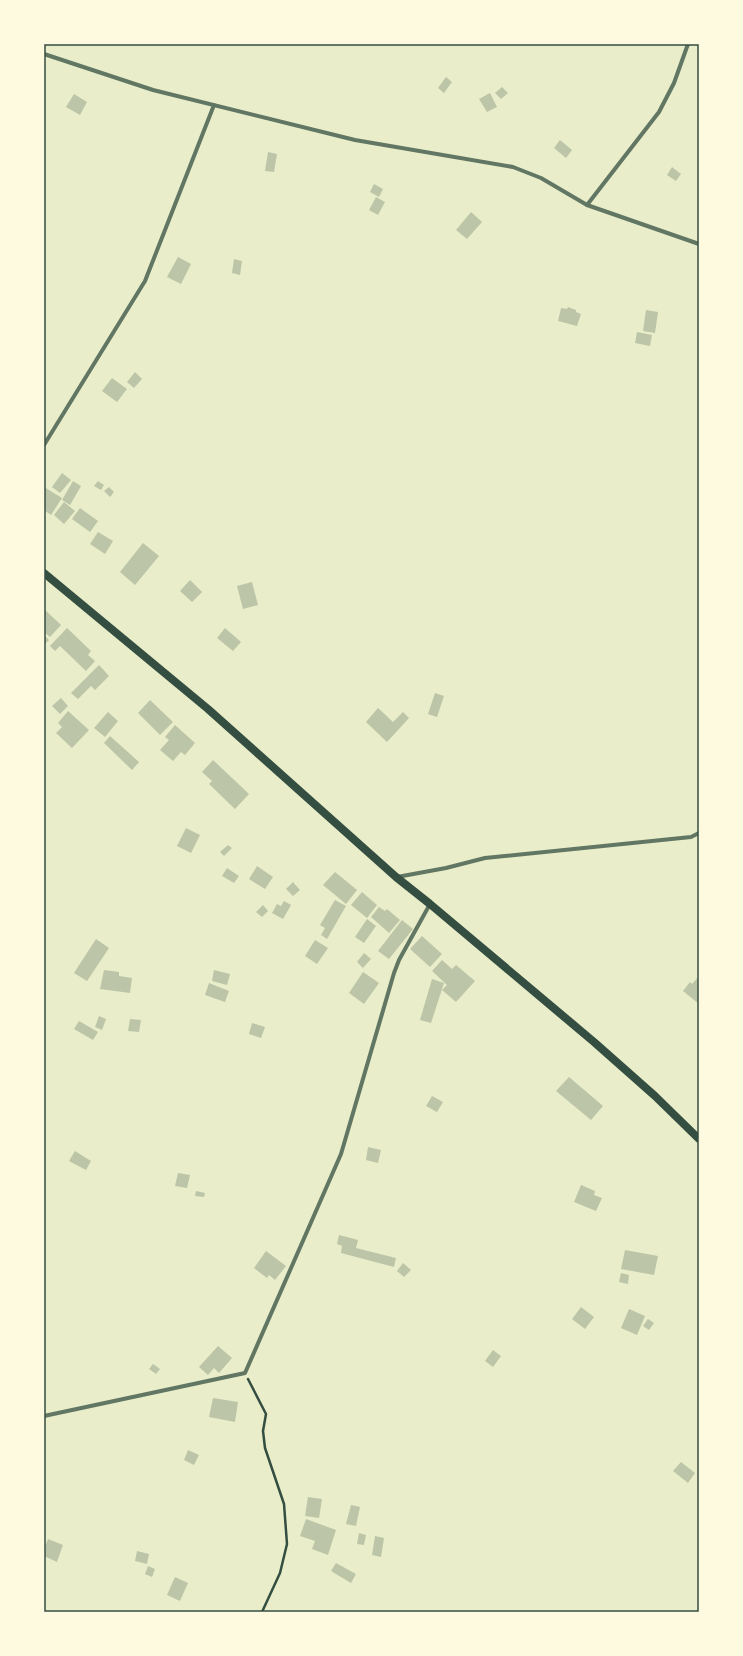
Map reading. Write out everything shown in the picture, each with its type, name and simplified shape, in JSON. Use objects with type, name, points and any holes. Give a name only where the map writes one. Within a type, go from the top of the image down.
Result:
[{"type":"main road","points":[[44,573],[208,709],[396,877],[594,1042],[655,1096],[699,1139]]},
{"type":"street","points":[[587,205],[659,112],[674,83],[688,44]]},
{"type":"street","points":[[44,54],[153,90],[355,140],[513,167],[541,178],[587,205],[699,244]]},
{"type":"street","points":[[44,445],[145,281],[214,105]]},
{"type":"street","points":[[396,877],[446,868],[485,858],[691,837],[699,833]]},
{"type":"street","points":[[44,1416],[245,1373],[340,1154],[399,960],[430,904]]},
{"type":"path","points":[[245,1373],[266,1414],[263,1431],[265,1448],[284,1504],[288,1544],[280,1573],[262,1612]]},
{"type":"building","points":[[446,77],[452,82],[444,93],[438,88]]},
{"type":"building","points":[[502,87],[508,93],[501,99],[495,93]]},
{"type":"building","points":[[490,93],[497,107],[487,112],[479,99]]},
{"type":"building","points":[[74,94],[87,102],[80,115],[66,107]]},
{"type":"building","points":[[560,140],[572,150],[566,158],[554,148]]},
{"type":"building","points":[[268,152],[277,154],[274,172],[265,171]]},
{"type":"building","points":[[672,167],[681,174],[676,181],[667,175]]},
{"type":"building","points":[[374,184],[383,189],[379,197],[370,192]]},
{"type":"building","points":[[376,197],[385,202],[378,215],[369,210]]},
{"type":"building","points":[[471,212],[482,222],[467,239],[456,230]]},
{"type":"building","points":[[178,257],[191,264],[181,284],[167,277]]},
{"type":"building","points":[[234,259],[242,261],[240,275],[232,273]]},
{"type":"building","points":[[568,307],[581,314],[577,326],[558,321],[561,308],[567,309]]},
{"type":"building","points":[[646,310],[658,312],[655,333],[643,331]]},
{"type":"building","points":[[637,332],[652,335],[650,346],[635,343]]},
{"type":"building","points":[[135,372],[142,379],[134,388],[127,382]]},
{"type":"building","points":[[112,378],[127,389],[117,402],[102,391]]},
{"type":"building","points":[[62,473],[71,480],[60,493],[52,487]]},
{"type":"building","points":[[73,481],[81,486],[70,505],[62,500]]},
{"type":"building","points":[[98,481],[104,485],[101,490],[94,486]]},
{"type":"building","points":[[44,487],[62,498],[51,515],[44,510]]},
{"type":"building","points":[[109,487],[114,492],[110,497],[104,491]]},
{"type":"building","points":[[64,502],[75,511],[64,524],[54,515]]},
{"type":"building","points":[[80,508],[98,521],[90,532],[72,519]]},
{"type":"building","points":[[98,532],[113,541],[105,554],[90,544]]},
{"type":"building","points":[[143,543],[159,556],[135,585],[120,572]]},
{"type":"building","points":[[190,580],[202,592],[192,602],[180,591]]},
{"type":"building","points":[[252,582],[258,605],[243,609],[237,586]]},
{"type":"building","points":[[44,609],[61,625],[50,637],[44,632]]},
{"type":"building","points":[[67,628],[91,651],[88,655],[95,661],[86,671],[60,646],[55,651],[50,646]]},
{"type":"building","points":[[225,628],[241,642],[233,651],[217,638]]},
{"type":"building","points":[[44,635],[49,640],[44,645]]},
{"type":"building","points":[[99,665],[109,676],[95,690],[91,686],[78,699],[71,693]]},
{"type":"building","points":[[435,693],[444,696],[437,717],[428,714]]},
{"type":"building","points":[[61,698],[68,706],[60,714],[52,706]]},
{"type":"building","points":[[150,700],[173,722],[160,735],[138,713]]},
{"type":"building","points":[[378,708],[393,722],[403,712],[409,718],[387,742],[366,722]]},
{"type":"building","points":[[68,711],[89,730],[72,748],[56,733],[62,727],[58,723]]},
{"type":"building","points":[[108,712],[118,721],[105,737],[94,728]]},
{"type":"building","points":[[175,725],[195,743],[185,755],[181,752],[173,761],[160,750],[169,740],[165,737]]},
{"type":"building","points":[[110,736],[139,762],[132,770],[104,743]]},
{"type":"building","points":[[213,760],[249,794],[235,809],[209,784],[212,781],[202,772]]},
{"type":"building","points":[[186,828],[200,835],[191,853],[177,846]]},
{"type":"building","points":[[228,845],[232,848],[224,856],[220,852]]},
{"type":"building","points":[[257,866],[273,877],[265,889],[249,879]]},
{"type":"building","points":[[227,868],[239,876],[234,883],[222,876]]},
{"type":"building","points":[[335,872],[357,890],[346,904],[323,885]]},
{"type":"building","points":[[293,882],[300,890],[293,896],[286,889]]},
{"type":"building","points":[[362,892],[377,905],[367,918],[351,905]]},
{"type":"building","points":[[335,900],[346,906],[327,939],[321,935],[325,928],[320,925]]},
{"type":"building","points":[[284,901],[291,905],[283,919],[272,913],[277,904],[281,906]]},
{"type":"building","points":[[263,905],[268,911],[262,917],[256,912]]},
{"type":"building","points":[[379,907],[385,911],[387,909],[400,920],[389,933],[371,917]]},
{"type":"building","points":[[367,919],[376,926],[364,943],[355,937]]},
{"type":"building","points":[[402,920],[413,929],[389,959],[378,951]]},
{"type":"building","points":[[422,936],[442,954],[430,967],[410,949]]},
{"type":"building","points":[[96,939],[109,948],[87,981],[74,973]]},
{"type":"building","points":[[315,940],[328,948],[317,964],[305,956]]},
{"type":"building","points":[[364,953],[371,959],[363,968],[357,962]]},
{"type":"building","points":[[442,960],[452,969],[456,965],[475,981],[456,1002],[442,990],[447,985],[432,971]]},
{"type":"building","points":[[104,970],[119,972],[119,976],[132,978],[130,993],[100,989]]},
{"type":"building","points":[[214,970],[230,974],[227,985],[212,981]]},
{"type":"building","points":[[363,972],[379,983],[364,1004],[349,993]]},
{"type":"building","points":[[699,976],[699,1004],[683,991],[690,982],[692,984]]},
{"type":"building","points":[[432,979],[444,983],[431,1023],[420,1020]]},
{"type":"building","points":[[209,983],[229,991],[225,1002],[205,995]]},
{"type":"building","points":[[99,1016],[106,1019],[102,1030],[95,1027]]},
{"type":"building","points":[[130,1019],[141,1020],[139,1032],[128,1031]]},
{"type":"building","points":[[79,1021],[98,1032],[93,1040],[74,1029]]},
{"type":"building","points":[[252,1023],[265,1027],[261,1038],[249,1034]]},
{"type":"building","points":[[569,1077],[603,1106],[591,1120],[556,1091]]},
{"type":"building","points":[[432,1096],[443,1102],[437,1112],[426,1106]]},
{"type":"building","points":[[368,1147],[381,1150],[378,1163],[366,1160]]},
{"type":"building","points":[[75,1151],[91,1161],[86,1170],[69,1161]]},
{"type":"building","points":[[178,1173],[190,1175],[187,1188],[175,1186]]},
{"type":"building","points":[[581,1185],[595,1191],[594,1195],[602,1198],[596,1211],[574,1202]]},
{"type":"building","points":[[196,1191],[205,1193],[204,1197],[195,1196]]},
{"type":"building","points":[[339,1235],[358,1240],[356,1248],[396,1258],[394,1267],[341,1253],[342,1246],[337,1244]]},
{"type":"building","points":[[625,1250],[658,1256],[654,1275],[621,1269]]},
{"type":"building","points":[[266,1251],[286,1266],[275,1280],[269,1275],[267,1278],[254,1268]]},
{"type":"building","points":[[403,1263],[411,1270],[404,1277],[397,1271]]},
{"type":"building","points":[[621,1273],[629,1275],[628,1284],[619,1282]]},
{"type":"building","points":[[581,1307],[594,1317],[585,1329],[572,1319]]},
{"type":"building","points":[[629,1309],[645,1316],[637,1335],[621,1328]]},
{"type":"building","points":[[648,1319],[654,1323],[649,1330],[643,1326]]},
{"type":"building","points":[[218,1346],[232,1358],[219,1373],[214,1368],[208,1375],[199,1367]]},
{"type":"building","points":[[493,1350],[501,1356],[493,1367],[485,1361]]},
{"type":"building","points":[[153,1364],[160,1369],[156,1374],[149,1369]]},
{"type":"building","points":[[213,1398],[238,1402],[235,1422],[209,1417]]},
{"type":"building","points":[[188,1450],[199,1455],[194,1465],[184,1460]]},
{"type":"building","points":[[681,1462],[695,1473],[688,1483],[673,1471]]},
{"type":"building","points":[[308,1497],[322,1499],[319,1518],[305,1516]]},
{"type":"building","points":[[351,1505],[360,1507],[356,1526],[346,1524]]},
{"type":"building","points":[[306,1519],[336,1530],[328,1555],[312,1549],[315,1541],[300,1536]]},
{"type":"building","points":[[359,1533],[366,1535],[364,1545],[357,1544]]},
{"type":"building","points":[[375,1536],[384,1538],[381,1557],[372,1555]]},
{"type":"building","points":[[48,1539],[63,1545],[57,1562],[44,1556],[44,1549]]},
{"type":"building","points":[[137,1551],[149,1554],[147,1564],[135,1561]]},
{"type":"building","points":[[336,1563],[356,1574],[351,1583],[331,1571]]},
{"type":"building","points":[[148,1566],[155,1569],[152,1577],[145,1574]]},
{"type":"building","points":[[175,1577],[188,1583],[180,1601],[167,1595]]}]
